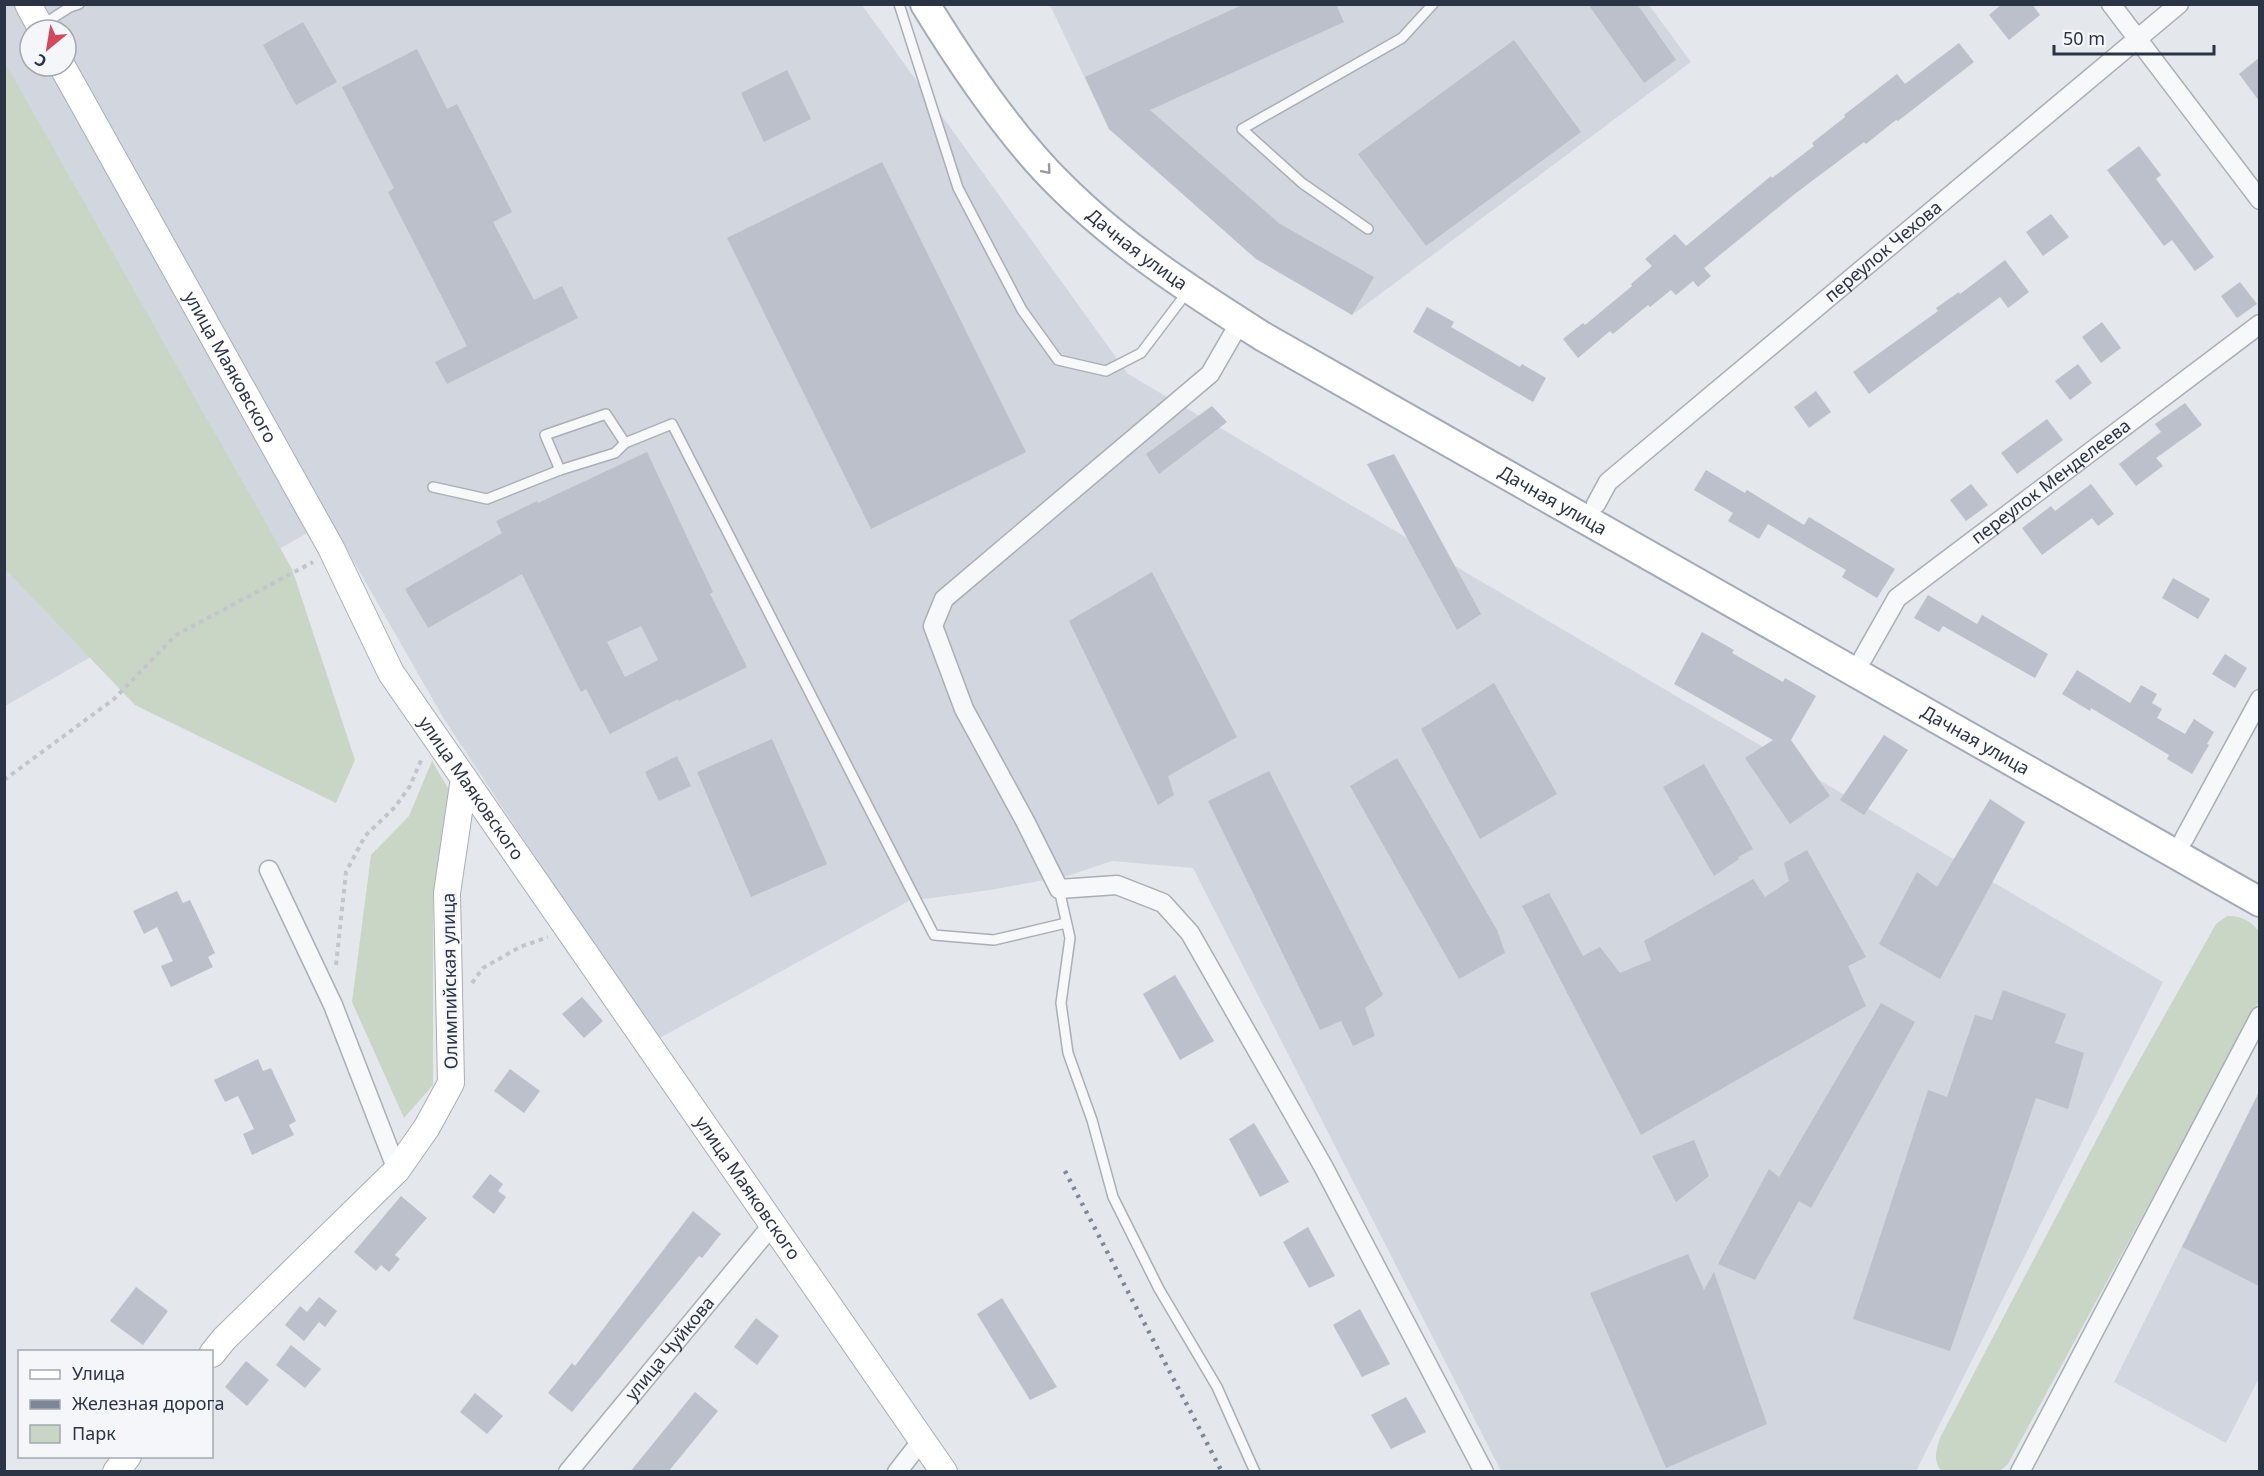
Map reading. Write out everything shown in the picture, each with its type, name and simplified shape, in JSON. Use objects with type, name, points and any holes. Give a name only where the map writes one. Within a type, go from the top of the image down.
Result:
[{"type":"main road","name":"Дачная улица","points":[[925,4],[950,45],[1012,130],[1060,186],[1111,231],[1189,290],[1245,315],[1592,512],[1859,665],[2259,902]]},
{"type":"main road","name":"Дачная улица","points":[[946,4],[965,35],[1026,118],[1078,175],[1126,219],[1209,281],[1245,315]]},
{"type":"main road","name":"Дачная улица","points":[[1859,665],[2184,838],[2259,881]]},
{"type":"street","points":[[28,4],[36,18]]},
{"type":"street","points":[[2111,4],[2259,200]]},
{"type":"street","name":"переулок Чехова","points":[[1592,512],[1608,482],[2179,4]]},
{"type":"street","name":"улица Маяковского","points":[[69,78],[331,548],[392,673],[944,1472]]},
{"type":"street","points":[[1245,315],[1210,374],[944,599],[933,626],[963,709],[1025,821],[1059,890],[1117,885],[1163,903],[1190,933],[1323,1166],[1484,1472]]},
{"type":"street","name":"переулок Менделеева","points":[[1859,665],[1897,598],[2259,324]]},
{"type":"street","points":[[2184,838],[2259,699]]},
{"type":"street","name":"Олимпийская улица","points":[[213,1353],[224,1339],[397,1170],[427,1127],[451,1083],[447,893],[464,778]]},
{"type":"street","points":[[269,870],[333,1005],[397,1170]]},
{"type":"street","points":[[2020,1472],[2259,1016]]},
{"type":"street","name":"улица Чуйкова","points":[[568,1472],[773,1224]]},
{"type":"street","points":[[897,1472],[922,1440]]},
{"type":"street","points":[[116,1472],[126,1458]]},
{"type":"lane","points":[[55,18],[70,7],[79,4]]},
{"type":"lane","points":[[899,4],[958,188],[1022,310],[1058,360],[1106,371],[1141,353],[1189,290]]},
{"type":"lane","points":[[1368,229],[1302,183],[1242,129],[1402,38],[1433,4]]},
{"type":"lane","points":[[560,470],[545,435],[606,414],[625,443]]},
{"type":"lane","points":[[433,487],[487,499],[560,470],[615,453],[625,443],[672,424],[934,935],[994,940],[1066,923]]},
{"type":"lane","points":[[1059,890],[1070,938],[1061,1003],[1068,1053],[1092,1120],[1113,1197],[1159,1290],[1217,1387],[1255,1472]]},
{"type":"path","points":[[4,780],[114,699],[176,634],[317,560],[331,548]]},
{"type":"path","points":[[333,1005],[346,872],[364,836],[395,807],[410,786],[433,733]]},
{"type":"path","points":[[451,1014],[483,968],[520,947],[568,928]]},
{"type":"shaded area","points":[[5,5],[862,5],[1128,374],[2163,982],[1916,1471],[1501,1471],[1193,868],[1112,861],[1067,876],[909,901],[656,1040],[444,719],[330,520],[5,706]]},
{"type":"shaded area","points":[[1050,5],[1649,5],[1691,62],[1352,315],[1109,129]]},
{"type":"shaded area","points":[[2259,1092],[2259,1378],[2226,1443],[2114,1382]]},
{"type":"green space","points":[[4,61],[292,569],[355,760],[336,803],[135,705],[5,569]]},
{"type":"green space","points":[[432,761],[449,790],[433,899],[433,1085],[404,1118],[352,1002],[371,855],[409,816]]},
{"type":"green space","points":[[2227,916],[2244,919],[2258,930],[2259,1001],[2008,1464],[2000,1471],[1941,1471],[1936,1459],[1940,1438],[2121,1093],[2216,924]]},
{"type":"building","points":[[1244,4],[1336,4],[1344,22],[1150,110],[1280,224],[1374,277],[1352,315],[1256,259],[1109,129],[1085,77]]},
{"type":"building","points":[[1588,4],[1637,4],[1676,60],[1644,83]]},
{"type":"building","points":[[2002,4],[2032,4],[2040,15],[2009,40],[1989,15]]},
{"type":"building","points":[[303,22],[337,82],[296,105],[263,45]]},
{"type":"building","points":[[1514,40],[1581,132],[1426,246],[1358,154]]},
{"type":"building","points":[[1959,43],[1974,62],[1898,121],[1896,120],[1866,144],[1864,142],[1796,193],[1704,268],[1711,276],[1698,287],[1693,281],[1676,295],[1671,290],[1650,307],[1648,305],[1613,334],[1610,331],[1578,358],[1563,339],[1583,323],[1585,325],[1632,286],[1631,284],[1652,266],[1645,259],[1675,234],[1686,246],[1771,176],[1772,178],[1814,146],[1812,143],[1845,117],[1844,115],[1897,74],[1905,84]]},
{"type":"building","points":[[417,49],[447,109],[457,104],[512,212],[493,222],[534,300],[562,286],[578,318],[447,384],[435,362],[467,346],[388,192],[394,188],[342,87]]},
{"type":"building","points":[[2259,58],[2259,101],[2239,74]]},
{"type":"building","points":[[787,70],[811,119],[764,142],[741,93]]},
{"type":"building","points":[[2139,146],[2161,175],[2156,179],[2214,257],[2195,271],[2172,240],[2164,246],[2107,170]]},
{"type":"building","points":[[882,162],[1026,452],[871,529],[727,238]]},
{"type":"building","points":[[2051,214],[2069,237],[2043,256],[2026,232]]},
{"type":"building","points":[[2005,260],[2029,292],[2008,308],[2000,297],[1869,394],[1853,372],[1938,311],[1936,308],[1959,292],[1960,294]]},
{"type":"building","points":[[2240,282],[2257,304],[2237,318],[2221,296]]},
{"type":"building","points":[[1427,307],[1454,322],[1451,327],[1520,367],[1522,364],[1546,378],[1533,402],[1413,332]]},
{"type":"building","points":[[2102,322],[2121,348],[2101,363],[2082,337]]},
{"type":"building","points":[[2078,364],[2092,383],[2070,400],[2055,381]]},
{"type":"building","points":[[1816,391],[1831,412],[1809,428],[1794,407]]},
{"type":"building","points":[[2185,403],[2202,425],[2156,458],[2163,466],[2136,486],[2119,464],[2161,432],[2155,424]]},
{"type":"building","points":[[1212,406],[1227,422],[1159,474],[1146,454]]},
{"type":"building","points":[[2047,419],[2063,440],[2017,474],[2001,453]]},
{"type":"building","points":[[647,452],[713,592],[710,594],[747,667],[610,734],[586,689],[581,692],[522,574],[428,628],[405,589],[502,533],[496,521],[537,501],[538,503]],"holes":[[[641,626],[658,660],[625,677],[607,642]]]},
{"type":"building","points":[[1394,454],[1481,614],[1457,630],[1367,464]]},
{"type":"building","points":[[1706,470],[1745,493],[1747,490],[1804,525],[1809,517],[1895,569],[1877,598],[1842,577],[1846,570],[1768,524],[1759,539],[1728,521],[1733,513],[1694,490]]},
{"type":"building","points":[[1971,484],[1988,505],[1966,521],[1950,500]]},
{"type":"building","points":[[2091,484],[2114,514],[2098,526],[2092,518],[2042,555],[2022,528],[2051,506],[2055,511]]},
{"type":"building","points":[[1152,572],[1237,737],[1168,776],[1174,795],[1158,805],[1069,621]]},
{"type":"building","points":[[2173,578],[2210,599],[2198,619],[2162,598]]},
{"type":"building","points":[[1928,595],[1977,624],[1982,615],[2048,654],[2035,678],[1943,626],[1939,632],[1914,618]]},
{"type":"building","points":[[1702,632],[1734,650],[1732,653],[1783,682],[1785,678],[1816,696],[1791,740],[1830,796],[1790,824],[1745,758],[1773,740],[1674,684]]},
{"type":"building","points":[[2225,654],[2247,668],[2235,688],[2212,674]]},
{"type":"building","points":[[2077,670],[2130,703],[2141,685],[2157,694],[2152,703],[2162,709],[2157,718],[2185,734],[2194,719],[2214,732],[2192,774],[2167,759],[2169,755],[2091,708],[2090,711],[2062,694]]},
{"type":"building","points":[[1494,683],[1557,794],[1480,839],[1421,729]]},
{"type":"building","points":[[1884,735],[1908,750],[1864,815],[1840,800]]},
{"type":"building","points":[[772,739],[827,864],[751,897],[697,772]]},
{"type":"building","points":[[677,756],[691,786],[659,801],[645,772]]},
{"type":"building","points":[[1397,758],[1497,930],[1505,953],[1459,979],[1350,786]]},
{"type":"building","points":[[1704,764],[1753,849],[1738,857],[1739,859],[1714,876],[1663,787]]},
{"type":"building","points":[[1269,771],[1383,995],[1365,1008],[1375,1036],[1353,1046],[1341,1021],[1320,1030],[1208,801]]},
{"type":"building","points":[[1990,799],[2025,822],[1940,979],[1879,944],[1917,872],[1937,887]]},
{"type":"building","points":[[1807,850],[1866,957],[1848,966],[1866,1006],[1641,1135],[1522,906],[1549,893],[1583,956],[1600,947],[1620,973],[1651,960],[1644,941],[1753,879],[1765,897],[1789,881],[1784,863]]},
{"type":"building","points":[[177,891],[183,903],[190,900],[215,953],[208,957],[213,967],[171,987],[161,966],[173,961],[157,927],[144,934],[133,911]]},
{"type":"building","points":[[1175,975],[1214,1041],[1180,1060],[1143,994]]},
{"type":"building","points":[[2003,990],[2066,1014],[2055,1043],[2084,1053],[2068,1109],[2036,1098],[1950,1351],[1853,1319],[1928,1090],[1947,1097],[1975,1015],[1992,1020]]},
{"type":"building","points":[[582,997],[603,1021],[584,1038],[562,1014]]},
{"type":"building","points":[[1881,1003],[1915,1022],[1811,1208],[1799,1201],[1755,1280],[1718,1264],[1769,1169],[1779,1177]]},
{"type":"building","points":[[258,1059],[263,1071],[271,1068],[296,1121],[289,1125],[294,1135],[252,1155],[243,1134],[254,1129],[238,1096],[225,1102],[214,1080]]},
{"type":"building","points":[[510,1069],[540,1091],[524,1113],[494,1091]]},
{"type":"building","points":[[2259,1092],[2259,1286],[2182,1247]]},
{"type":"building","points":[[1254,1123],[1289,1182],[1260,1197],[1229,1139]]},
{"type":"building","points":[[1694,1140],[1709,1176],[1676,1202],[1652,1156]]},
{"type":"building","points":[[490,1174],[503,1184],[498,1191],[506,1197],[494,1214],[472,1197]]},
{"type":"building","points":[[401,1196],[427,1218],[395,1255],[400,1259],[389,1272],[381,1265],[376,1271],[354,1252]]},
{"type":"building","points":[[693,1211],[721,1234],[702,1258],[699,1256],[572,1412],[548,1393],[572,1363],[575,1366]]},
{"type":"building","points":[[1308,1227],[1335,1276],[1309,1288],[1283,1242]]},
{"type":"building","points":[[1688,1254],[1704,1290],[1714,1272],[1767,1424],[1666,1468],[1590,1293]]},
{"type":"building","points":[[136,1287],[168,1311],[143,1345],[110,1321]]},
{"type":"building","points":[[319,1297],[337,1311],[325,1327],[319,1322],[304,1341],[285,1325],[300,1306],[307,1312]]},
{"type":"building","points":[[1002,1298],[1057,1387],[1030,1400],[977,1314]]},
{"type":"building","points":[[1360,1309],[1390,1364],[1362,1377],[1333,1325]]},
{"type":"building","points":[[756,1318],[779,1336],[757,1365],[734,1347]]},
{"type":"building","points":[[291,1345],[321,1369],[305,1388],[276,1365]]},
{"type":"building","points":[[246,1361],[269,1380],[247,1406],[225,1387]]},
{"type":"building","points":[[695,1392],[718,1411],[668,1472],[630,1472]]},
{"type":"building","points":[[475,1393],[503,1416],[487,1434],[460,1412]]},
{"type":"building","points":[[1406,1397],[1426,1432],[1391,1449],[1371,1415]]},
{"type":"railway","points":[[1065,1171],[1222,1472]]}]
